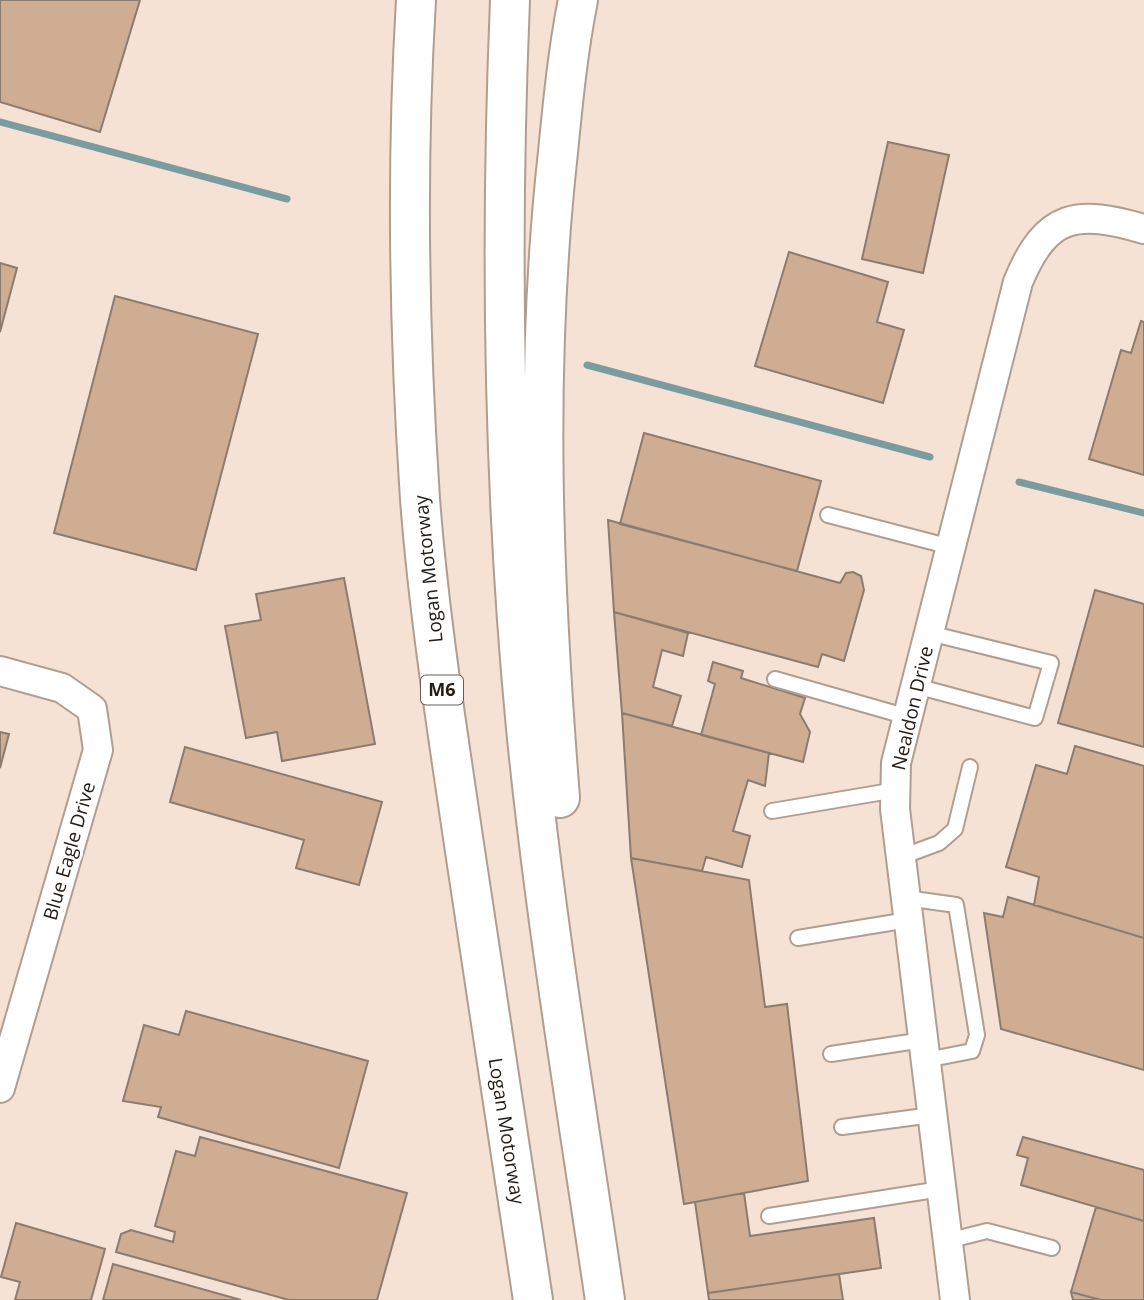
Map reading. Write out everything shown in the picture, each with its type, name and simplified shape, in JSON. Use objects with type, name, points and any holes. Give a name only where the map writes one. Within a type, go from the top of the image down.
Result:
[{"type":"highway","name":"Logan Motorway","points":[[416,0],[412,75],[411,215],[413,360],[420,501],[437,656],[533,1300]]},
{"type":"highway","points":[[510,0],[505,232],[513,548],[529,752],[544,883],[605,1300]]},
{"type":"highway","points":[[566,1037],[573,930],[562,833],[549,646],[542,488],[542,400],[548,248],[563,99],[578,0]]},
{"type":"street","name":"Nealdon Drive","points":[[955,1300],[895,809],[897,764],[1018,282],[1034,248],[1060,225],[1074,219],[1110,219],[1144,229]]},
{"type":"street","name":"Blue Eagle Drive","points":[[0,671],[62,688],[92,709],[98,750],[0,1088]]},
{"type":"lane","points":[[828,515],[951,547]]},
{"type":"lane","points":[[916,687],[1035,718],[1051,663],[929,633]]},
{"type":"lane","points":[[775,679],[908,718]]},
{"type":"lane","points":[[901,858],[939,843],[955,829],[970,767]]},
{"type":"lane","points":[[772,811],[895,790]]},
{"type":"lane","points":[[799,938],[907,909],[956,905],[977,1035],[972,1051],[831,1054]]},
{"type":"lane","points":[[842,1127],[932,1115]]},
{"type":"lane","points":[[769,1216],[941,1189]]},
{"type":"lane","points":[[947,1241],[987,1231],[1052,1248]]},
{"type":"building","points":[[0,0],[140,0],[100,132],[0,102]]},
{"type":"building","points":[[888,142],[949,155],[923,273],[862,259]]},
{"type":"building","points":[[789,252],[888,282],[877,322],[904,330],[883,403],[755,366]]},
{"type":"building","points":[[0,263],[17,268],[0,332]]},
{"type":"building","points":[[115,296],[258,334],[196,570],[54,533]]},
{"type":"building","points":[[1141,321],[1144,322],[1144,475],[1089,459],[1121,350],[1131,353]]},
{"type":"building","points":[[644,433],[821,481],[797,571],[620,524]]},
{"type":"building","points":[[608,520],[840,583],[846,573],[853,572],[861,576],[864,590],[844,661],[822,654],[818,667],[614,612]]},
{"type":"building","points":[[344,578],[375,744],[282,761],[277,732],[246,738],[225,626],[261,620],[256,594]]},
{"type":"building","points":[[1095,590],[1144,604],[1144,747],[1058,723]]},
{"type":"building","points":[[614,612],[688,633],[683,656],[662,650],[653,687],[681,696],[672,726],[622,713]]},
{"type":"building","points":[[713,662],[743,671],[741,678],[805,698],[800,714],[810,732],[803,762],[701,735],[715,684],[708,681]]},
{"type":"building","points":[[622,713],[769,753],[765,786],[748,780],[733,831],[750,836],[742,867],[706,857],[702,871],[631,858]]},
{"type":"building","points":[[0,732],[9,734],[0,768]]},
{"type":"building","points":[[1075,746],[1144,766],[1144,938],[1034,905],[1039,877],[1006,867],[1036,765],[1067,774]]},
{"type":"building","points":[[185,747],[382,802],[359,885],[296,868],[304,840],[170,802]]},
{"type":"building","points":[[631,858],[749,880],[765,1007],[787,1004],[808,1181],[684,1204]]},
{"type":"building","points":[[1008,897],[1144,938],[1144,1070],[1001,1029],[984,913],[1003,917]]},
{"type":"building","points":[[186,1011],[368,1061],[339,1168],[158,1117],[161,1107],[123,1101],[144,1025],[179,1035]]},
{"type":"building","points":[[200,1137],[407,1193],[377,1300],[289,1300],[116,1252],[121,1234],[131,1230],[173,1242],[175,1232],[155,1226],[176,1151],[195,1156]]},
{"type":"building","points":[[1023,1137],[1144,1170],[1144,1221],[1021,1185],[1028,1158],[1017,1155]]},
{"type":"building","points":[[744,1193],[750,1236],[874,1218],[881,1268],[708,1293],[695,1202]]},
{"type":"building","points":[[1096,1207],[1144,1221],[1144,1300],[1101,1300],[1071,1292]]},
{"type":"building","points":[[16,1223],[105,1249],[91,1300],[15,1300],[20,1282],[1,1277]]},
{"type":"building","points":[[113,1264],[241,1300],[103,1300]]},
{"type":"building","points":[[839,1274],[843,1300],[709,1300],[708,1293]]},
{"type":"building","points":[[1071,1292],[1101,1300],[1073,1300]]},
{"type":"waterway","points":[[0,122],[287,199]]},
{"type":"waterway","points":[[587,365],[930,457]]},
{"type":"waterway","points":[[1019,482],[1144,513]]}]
